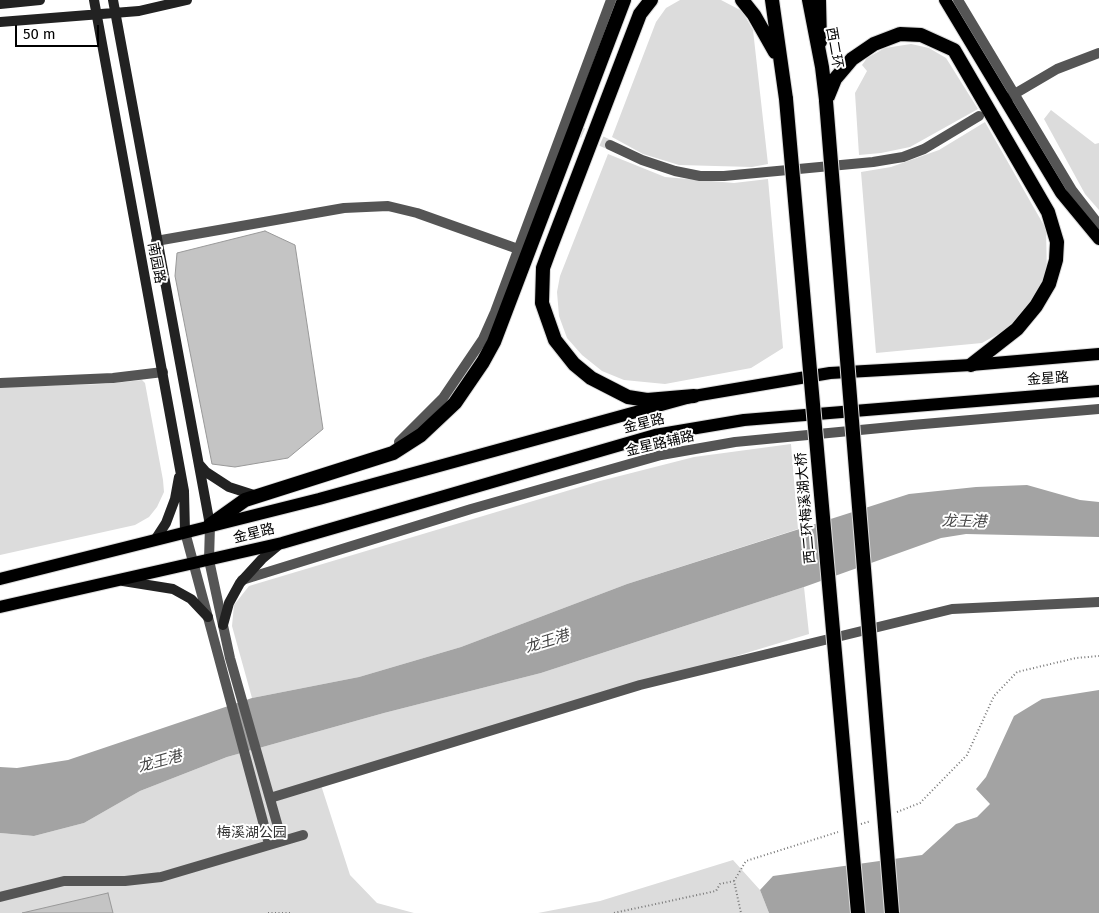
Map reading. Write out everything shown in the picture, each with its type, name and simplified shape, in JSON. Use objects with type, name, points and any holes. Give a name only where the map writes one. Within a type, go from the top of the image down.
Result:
[{"type":"highway","points":[[210,525],[245,500],[393,453],[408,445],[435,423],[455,403],[483,362],[506,313],[624,0]]},
{"type":"highway","points":[[651,0],[640,14],[543,268],[542,303],[555,340],[574,364],[590,378],[628,396],[648,400],[694,396]]},
{"type":"highway","points":[[742,0],[754,15],[779,59]]},
{"type":"highway","points":[[772,0],[779,59]]},
{"type":"highway","name":"西二环","points":[[808,0],[822,67],[826,102]]},
{"type":"highway","points":[[892,913],[826,102],[835,79],[852,59],[874,44],[900,34],[921,35],[954,50],[1048,212],[1057,242],[1056,260],[1049,284],[1036,306],[1017,329],[971,365]]},
{"type":"highway","name":"西二环梅溪湖大桥","points":[[779,59],[786,100],[858,913]]},
{"type":"main road","points":[[0,4],[40,0]]},
{"type":"main road","name":"南园路","points":[[94,0],[184,491],[185,532]]},
{"type":"main road","name":"南园路","points":[[113,0],[156,241],[210,525]]},
{"type":"main road","points":[[0,22],[139,12],[187,0]]},
{"type":"main road","points":[[820,0],[822,67]]},
{"type":"main road","points":[[945,0],[1061,193],[1099,239]]},
{"type":"main road","name":"金星路","points":[[0,579],[319,499],[694,396],[830,373],[971,365],[1099,354]]},
{"type":"main road","name":"金星路","points":[[0,607],[282,543],[655,435],[744,420],[1099,390]]},
{"type":"main road","points":[[199,463],[206,472],[229,488],[258,497]]},
{"type":"main road","points":[[154,540],[166,523],[175,499],[180,468]]},
{"type":"main road","points":[[223,624],[229,603],[242,580],[262,559],[282,543]]},
{"type":"main road","points":[[120,580],[173,589],[191,599],[208,617]]},
{"type":"street","points":[[368,462],[408,436],[444,398],[483,340],[518,249],[569,127],[611,0]]},
{"type":"street","points":[[958,0],[1013,95],[1072,190],[1099,225]]},
{"type":"street","points":[[1013,95],[1057,69],[1099,53]]},
{"type":"street","points":[[610,145],[642,160],[674,171],[700,176],[724,176],[873,162],[903,157],[924,149],[979,116]]},
{"type":"street","points":[[156,241],[344,208],[388,206],[417,213],[518,249]]},
{"type":"street","points":[[0,383],[113,378],[163,372]]},
{"type":"street","name":"金星路辅路","points":[[242,580],[471,509],[661,456],[735,442],[912,424],[1099,409]]},
{"type":"street","points":[[210,525],[209,560],[223,624],[224,658],[256,801],[269,844]]},
{"type":"street","points":[[185,532],[208,617],[224,658],[270,798],[282,841]]},
{"type":"street","points":[[270,798],[640,685],[952,609],[1099,602]]},
{"type":"street","points":[[0,897],[64,882],[126,882],[161,877],[303,835]]},
{"type":"path","points":[[894,813],[920,804],[967,755],[994,696],[1017,672],[1076,658],[1099,656]]},
{"type":"path","points":[[858,825],[876,819]]},
{"type":"path","points":[[741,913],[734,881],[746,861],[840,832]]},
{"type":"path","points":[[614,913],[716,890],[720,884],[734,881]]},
{"type":"path","points":[[268,913],[291,913]]},
{"type":"green space","points":[[680,0],[721,0],[742,11],[753,30],[768,164],[752,167],[679,165],[643,154],[612,137],[656,22],[666,8]]},
{"type":"green space","points":[[911,44],[929,48],[946,58],[978,109],[910,147],[859,155],[855,93],[867,71],[862,65],[867,58],[885,48]]},
{"type":"green space","points":[[1051,110],[1095,144],[1099,143],[1099,210],[1085,194],[1044,119]]},
{"type":"green space","points":[[985,122],[1046,229],[1047,276],[1035,301],[1014,325],[982,343],[876,353],[861,172],[891,167],[939,150]]},
{"type":"green space","points":[[608,154],[665,177],[734,183],[768,179],[783,348],[751,368],[665,384],[624,380],[602,371],[582,355],[567,338],[559,316],[557,292],[560,276]]},
{"type":"green space","points":[[142,380],[145,383],[164,492],[157,507],[149,517],[135,525],[0,555],[0,387],[105,384]]},
{"type":"green space","points":[[791,444],[798,529],[627,584],[461,647],[359,677],[252,698],[232,626],[234,605],[249,586],[600,481],[694,457]]},
{"type":"green space","name":"梅溪湖公园","points":[[804,587],[809,634],[320,782],[350,875],[377,903],[414,913],[0,913],[0,833],[34,836],[84,823],[140,791],[227,757],[384,713],[541,673]]},
{"type":"green space","points":[[733,860],[760,890],[769,913],[538,913],[600,901]]},
{"type":"water","name":"龙王港","points":[[1027,485],[1080,500],[1099,502],[1099,537],[966,534],[941,538],[804,587],[541,673],[384,713],[227,757],[140,791],[84,823],[34,836],[0,833],[0,767],[17,768],[68,760],[252,698],[359,677],[461,647],[627,584],[909,494],[976,487]]},
{"type":"water","points":[[1099,690],[1099,913],[769,913],[760,890],[773,876],[922,855],[956,824],[977,817],[990,804],[976,789],[986,777],[1014,716],[1042,699]]},
{"type":"building","points":[[265,231],[295,245],[323,429],[288,458],[235,467],[212,464],[175,276],[177,253]]},
{"type":"building","points":[[108,893],[113,913],[22,913]]},
{"type":"tunnel","points":[[574,129],[610,145]]}]
